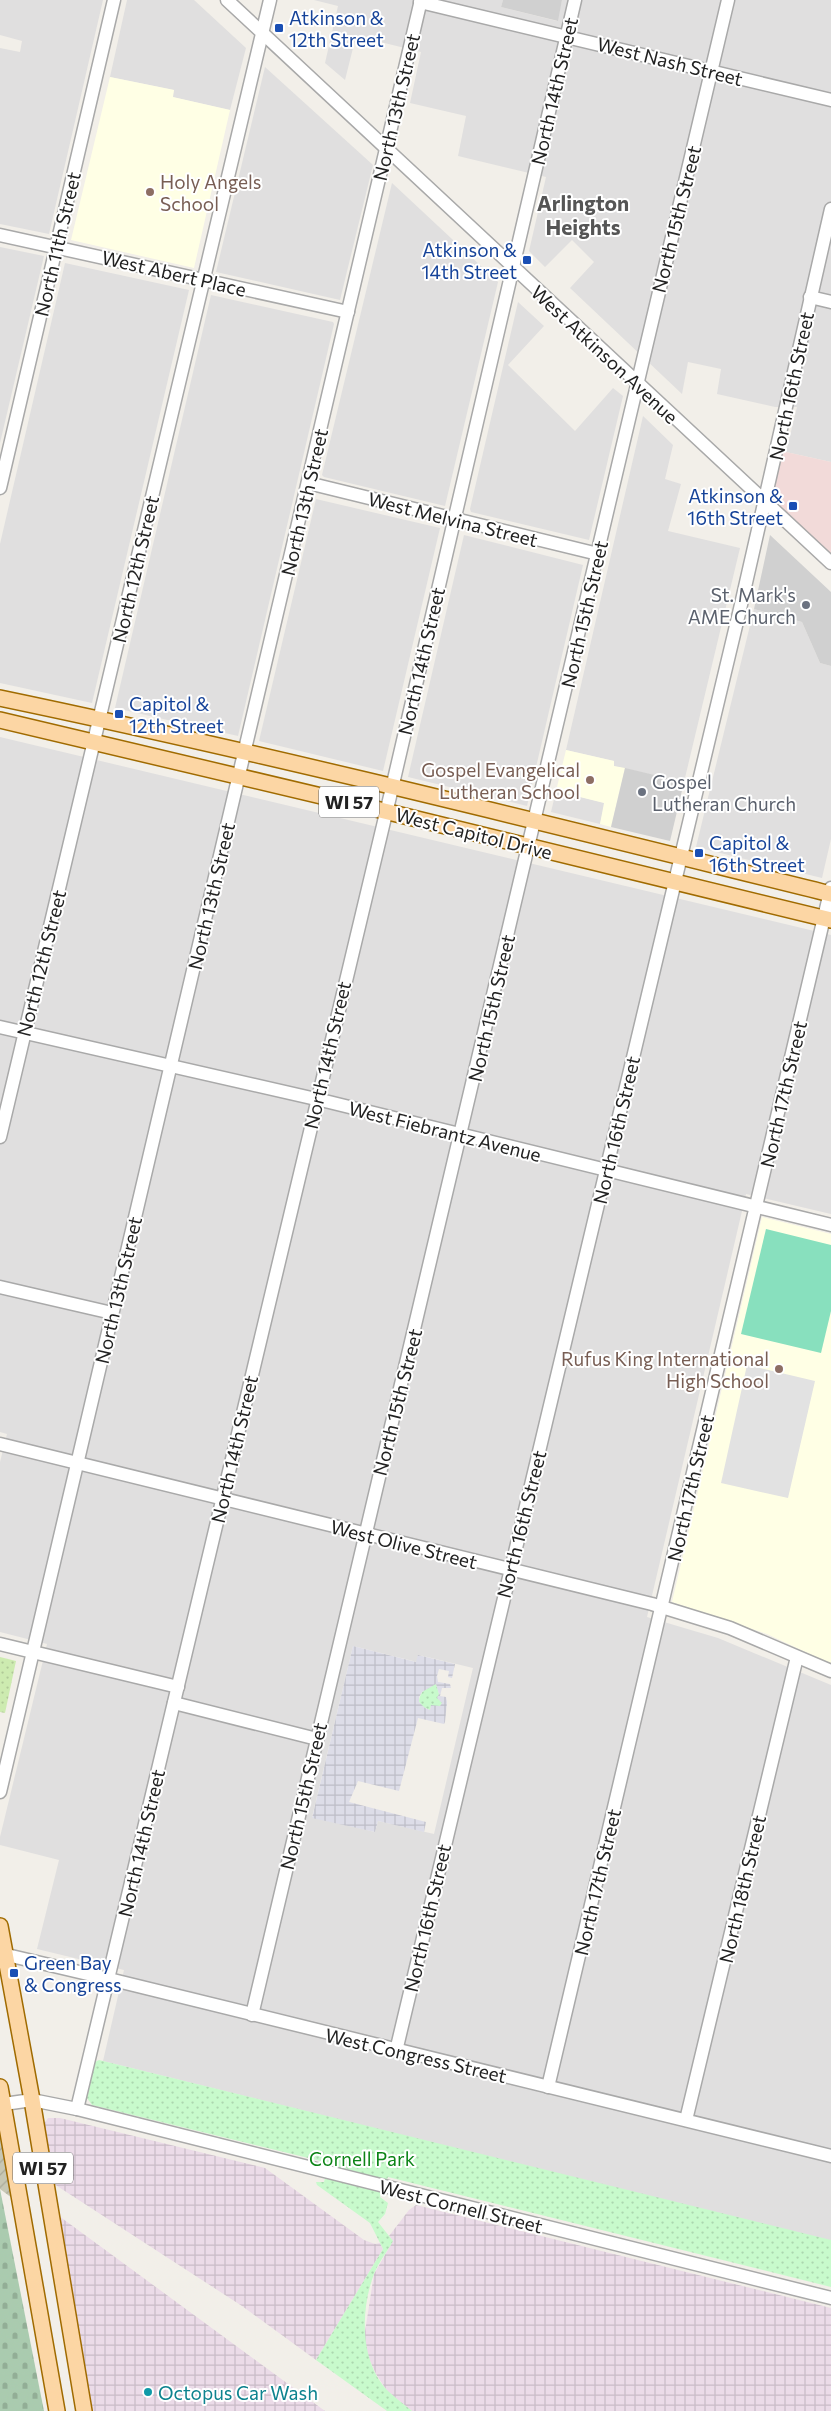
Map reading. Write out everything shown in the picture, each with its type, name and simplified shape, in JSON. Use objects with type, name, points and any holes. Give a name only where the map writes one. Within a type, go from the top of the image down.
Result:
[{"type":"main road","name":"West Capitol Drive","points":[[0,698],[100,719],[680,858],[831,892]]},
{"type":"main road","name":"West Capitol Drive","points":[[0,720],[386,811],[828,919]]},
{"type":"main road","name":"WI 57","points":[[0,1926],[3,1956],[32,2100],[84,2411]]},
{"type":"main road","name":"WI 57","points":[[0,2087],[56,2411]]},
{"type":"street","name":"North 11th Street","points":[[0,488],[114,0]]},
{"type":"street","name":"West Atkinson Avenue","points":[[227,0],[831,563]]},
{"type":"street","name":"North 12th Street","points":[[0,1137],[95,742],[202,279],[270,0]]},
{"type":"street","name":"North 14th Street","points":[[77,2109],[392,788],[575,0]]},
{"type":"street","name":"North 15th Street","points":[[252,2015],[728,0]]},
{"type":"street","name":"West Nash Street","points":[[421,1],[831,100]]},
{"type":"street","name":"North 13th Street","points":[[0,1792],[421,1]]},
{"type":"street","name":"North 16th Street","points":[[396,2051],[680,858],[831,209]]},
{"type":"street","name":"West Abert Place","points":[[0,234],[348,312]]},
{"type":"street","points":[[810,297],[831,302]]},
{"type":"street","name":"West Melvina Street","points":[[308,484],[598,554]]},
{"type":"street","name":"North 17th Street","points":[[548,2087],[757,1207],[828,919],[831,892]]},
{"type":"street","name":"West Fiebrantz Avenue","points":[[0,1027],[171,1065],[831,1224]]},
{"type":"street","points":[[0,1287],[112,1313]]},
{"type":"street","name":"West Olive Street","points":[[0,1444],[662,1607],[730,1628],[831,1671]]},
{"type":"street","points":[[0,1644],[178,1688]]},
{"type":"street","name":"North 18th Street","points":[[686,2120],[797,1657]]},
{"type":"street","points":[[174,1703],[317,1739]]},
{"type":"street","name":"West Congress Street","points":[[3,1956],[109,1979],[396,2051],[686,2120],[830,2152]]},
{"type":"street","name":"West Cornell Street","points":[[4,2104],[32,2100],[77,2109],[831,2298]]},
{"type":"shaded area","points":[[0,0],[103,0],[49,234],[0,224],[0,48],[20,52],[22,41],[0,35]]},
{"type":"shaded area","points":[[127,0],[194,0],[246,48],[230,110],[172,97],[174,90],[110,77]]},
{"type":"shaded area","points":[[314,0],[503,0],[501,7],[557,21],[562,0],[831,0],[831,462],[786,452],[797,407],[775,407],[717,394],[721,369],[688,362],[682,394],[570,288],[594,262],[572,240],[545,267],[529,251],[546,177],[458,156],[466,116],[410,103],[421,52],[356,36],[345,80],[325,63],[338,6]]},
{"type":"shaded area","points":[[503,0],[562,0],[558,21],[501,7]]},
{"type":"shaded area","points":[[265,67],[373,165],[340,300],[216,272]]},
{"type":"shaded area","points":[[110,77],[174,90],[173,97],[230,110],[194,268],[71,240]]},
{"type":"shaded area","points":[[392,183],[498,282],[445,506],[322,475]]},
{"type":"shaded area","points":[[0,247],[44,256],[0,443]]},
{"type":"shaded area","points":[[65,263],[189,290],[92,703],[0,683],[0,544]]},
{"type":"shaded area","points":[[211,295],[333,322],[334,324],[238,736],[115,708]]},
{"type":"shaded area","points":[[518,302],[544,326],[508,365],[575,431],[613,388],[623,396],[589,540],[471,512],[470,509]]},
{"type":"shaded area","points":[[643,416],[673,445],[665,479],[681,484],[668,531],[740,548],[684,782],[613,766],[614,761],[566,750]]},
{"type":"shaded area","points":[[777,450],[831,462],[831,563],[764,501]]},
{"type":"shaded area","points":[[316,499],[440,528],[383,771],[259,741]]},
{"type":"shaded area","points":[[464,535],[583,565],[527,806],[408,777]]},
{"type":"shaded area","points":[[770,535],[831,592],[831,666],[820,663],[802,622],[754,609]]},
{"type":"shaded area","points":[[754,609],[802,622],[820,663],[831,666],[831,839],[822,878],[696,847]]},
{"type":"shaded area","points":[[0,737],[831,935],[831,1214],[746,1194],[647,1617],[718,1638],[831,1685],[831,2241],[103,2061],[124,1970],[37,1949],[59,1860],[0,1845],[0,1837],[47,1644],[0,1632],[0,1462],[7,1434],[0,1432]],"holes":[[[353,1646],[417,1662],[419,1655],[473,1668],[434,1834],[378,1821],[375,1832],[312,1817]]]},
{"type":"shaded area","name":"Gospel Evangelical Lutheran School","points":[[566,750],[614,761],[614,766],[625,768],[611,827],[600,824],[604,803],[556,791]]},
{"type":"shaded area","points":[[625,768],[684,782],[670,841],[611,827]]},
{"type":"shaded area","points":[[556,791],[605,803],[600,824],[551,812]]},
{"type":"shaded area","name":"Rufus King International High School","points":[[762,1217],[831,1234],[831,1664],[767,1634],[672,1602]]},
{"type":"shaded area","points":[[747,1365],[815,1381],[788,1498],[721,1483]]},
{"type":"shaded area","points":[[353,1646],[416,1662],[418,1655],[455,1664],[452,1678],[448,1677],[449,1671],[439,1669],[437,1676],[438,1682],[450,1684],[451,1688],[442,1688],[440,1696],[446,1697],[447,1702],[445,1722],[444,1724],[418,1718],[399,1791],[358,1781],[349,1802],[426,1822],[424,1832],[378,1821],[375,1832],[312,1818]],"holes":[[[436,1684],[439,1694],[437,1698],[442,1703],[440,1706],[431,1705],[430,1710],[419,1702],[422,1692]]]},
{"type":"shaded area","points":[[48,2118],[60,2118],[265,2168],[364,2240],[375,2244],[380,2243],[383,2249],[316,2360],[242,2306],[54,2184],[44,2124]]},
{"type":"shaded area","points":[[0,2132],[2,2133],[16,2201],[0,2189]]},
{"type":"shaded area","points":[[416,2205],[831,2308],[831,2411],[412,2411],[387,2391],[376,2374],[366,2352],[364,2338],[374,2274],[393,2241],[389,2236],[409,2210]]},
{"type":"shaded area","points":[[59,2216],[325,2411],[90,2411]]},
{"type":"green space","points":[[766,1229],[831,1245],[831,1311],[821,1353],[741,1334]]},
{"type":"green space","points":[[0,1657],[16,1661],[5,1713],[0,1712]]},
{"type":"green space","points":[[436,1684],[442,1703],[440,1706],[431,1706],[430,1710],[421,1706],[419,1701],[424,1690]]},
{"type":"green space","name":"Cornell Park","points":[[99,2060],[831,2240],[831,2287],[388,2177],[380,2197],[388,2203],[385,2214],[378,2222],[393,2241],[380,2262],[369,2288],[366,2304],[365,2335],[372,2366],[379,2379],[388,2391],[412,2411],[387,2411],[316,2360],[383,2249],[370,2223],[317,2185],[316,2182],[324,2182],[329,2163],[92,2105],[87,2098],[95,2062]]},
{"type":"green space","points":[[0,2189],[44,2411],[0,2411]]},
{"type":"place","name":"Atkinson & 12th Street","points":[[279,28]]},
{"type":"place","name":"Holy Angels School","points":[[150,192]]},
{"type":"place","name":"Atkinson & 14th Street","points":[[527,260]]},
{"type":"place","name":"Atkinson & 16th Street","points":[[793,506]]},
{"type":"place","name":"St. Mark's AME Church","points":[[806,605]]},
{"type":"place","name":"Capitol & 12th Street","points":[[119,714]]},
{"type":"place","name":"Gospel Evangelical Lutheran School","points":[[590,780]]},
{"type":"place","name":"Gospel Lutheran Church","points":[[642,792]]},
{"type":"place","name":"Capitol & 16th Street","points":[[699,853]]},
{"type":"place","name":"Rufus King International High School","points":[[779,1369]]},
{"type":"place","name":"Green Bay & Congress","points":[[14,1973]]},
{"type":"place","name":"Octopus Car Wash","points":[[148,2392]]},
{"type":"district","name":"Arlington Heights","points":[[583,214]]}]
